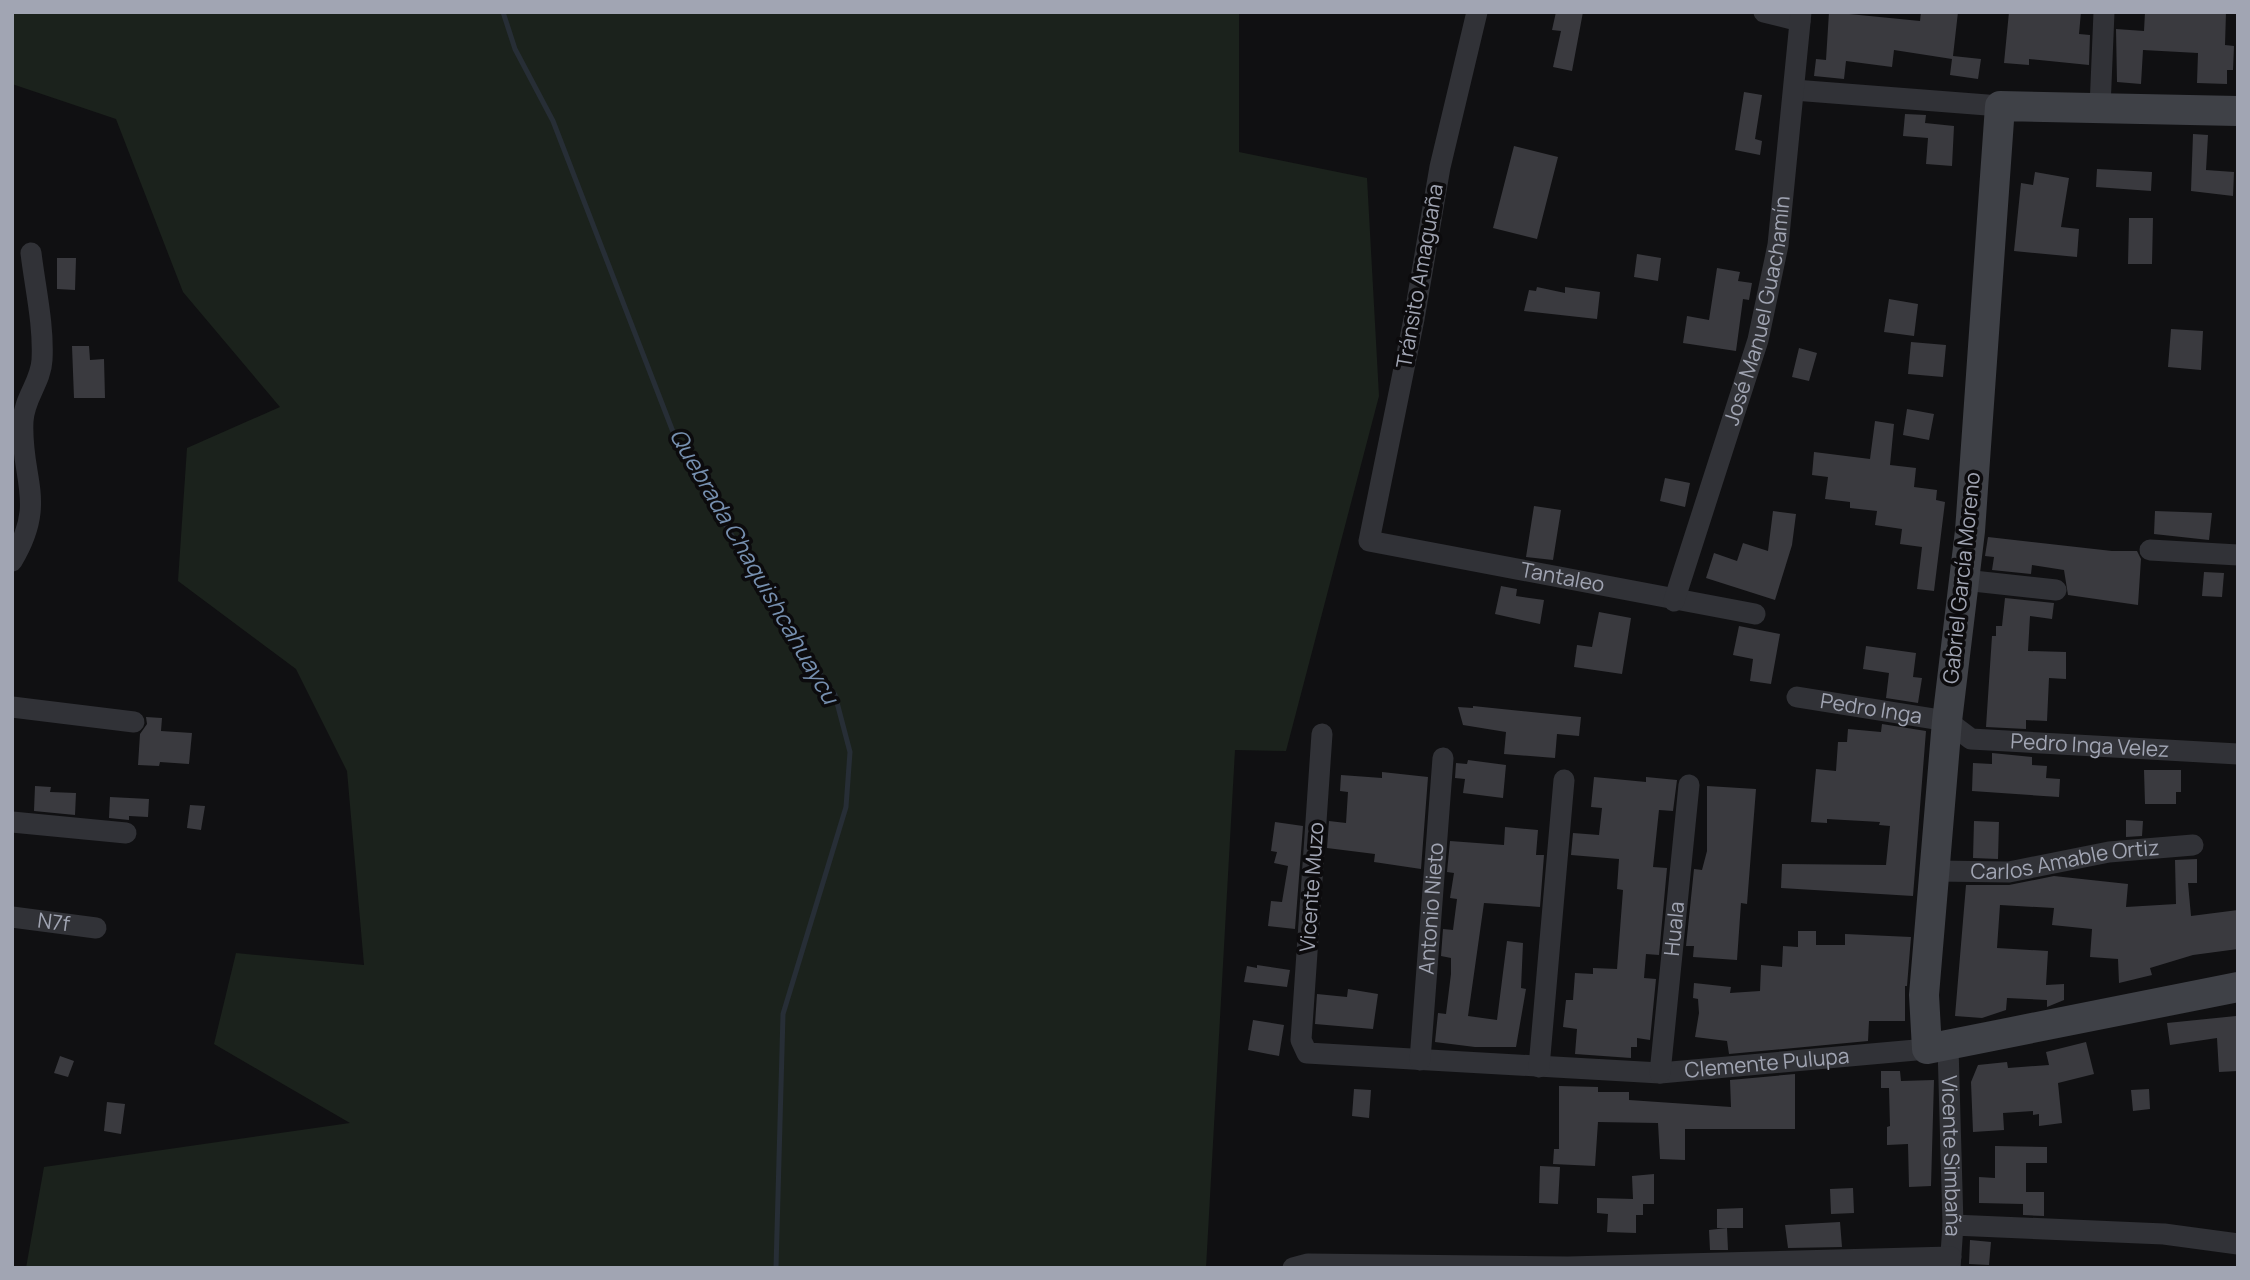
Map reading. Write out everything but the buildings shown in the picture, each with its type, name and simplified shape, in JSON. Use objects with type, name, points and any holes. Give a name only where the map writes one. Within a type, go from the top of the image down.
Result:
[{"type":"street","name":"Tránsito Amaguaña","points":[[1368,541],[1414,319],[1440,167],[1477,12]]},
{"type":"street","points":[[1765,12],[1801,16]]},
{"type":"street","points":[[2099,108],[2104,12]]},
{"type":"street","name":"José Manuel Guachamín","points":[[1674,601],[1758,340],[1778,245],[1801,16]]},
{"type":"street","points":[[1794,90],[2000,106],[2238,111]]},
{"type":"street","name":"Gabriel García Moreno","points":[[1937,1047],[1924,995],[1947,721],[1964,580],[2000,106]]},
{"type":"street","points":[[12,561],[30,517],[32,488],[22,424],[24,406],[42,361],[32,253]]},
{"type":"street","name":"Tantaleo","points":[[1368,541],[1674,601],[1755,614]]},
{"type":"street","points":[[2150,550],[2238,555]]},
{"type":"street","points":[[1964,580],[2056,590]]},
{"type":"street","name":"Pedro Inga","points":[[1797,697],[1947,721]]},
{"type":"street","points":[[12,707],[134,722]]},
{"type":"street","name":"Pedro Inga Velez","points":[[1947,721],[1971,739],[2238,754]]},
{"type":"street","name":"Vicente Muzo","points":[[1301,1040],[1322,734]]},
{"type":"street","name":"Antonio Nieto","points":[[1420,1060],[1443,758]]},
{"type":"street","points":[[1539,1067],[1564,780]]},
{"type":"street","name":"Huala","points":[[1660,1073],[1689,785]]},
{"type":"street","points":[[12,822],[126,833]]},
{"type":"street","name":"Carlos Amable Ortiz","points":[[1936,871],[2009,872],[2109,852],[2193,845]]},
{"type":"street","name":"N7f","points":[[12,917],[96,928]]},
{"type":"street","name":"Clemente Pulupa","points":[[1301,1040],[1307,1053],[1660,1073],[1937,1047],[2238,987]]},
{"type":"street","name":"Vicente Simbaña","points":[[1937,1047],[1953,1225],[1950,1262]]},
{"type":"street","points":[[1953,1225],[2164,1234],[2238,1244]]},
{"type":"street","points":[[1300,1266],[1568,1267],[1950,1262]]},
{"type":"shaded area","points":[[12,12],[1239,12],[1239,152],[1367,178],[1379,396],[1286,751],[1235,750],[1206,1268],[26,1268],[44,1167],[350,1123],[214,1044],[236,953],[364,965],[347,771],[296,669],[178,581],[187,448],[280,407],[183,292],[116,119],[12,84]]},
{"type":"waterway","name":"Quebrada Chaquishcahuaycu","points":[[503,12],[515,49],[553,121],[680,450],[791,633],[835,695],[850,752],[846,807],[783,1014],[776,1268]]}]
